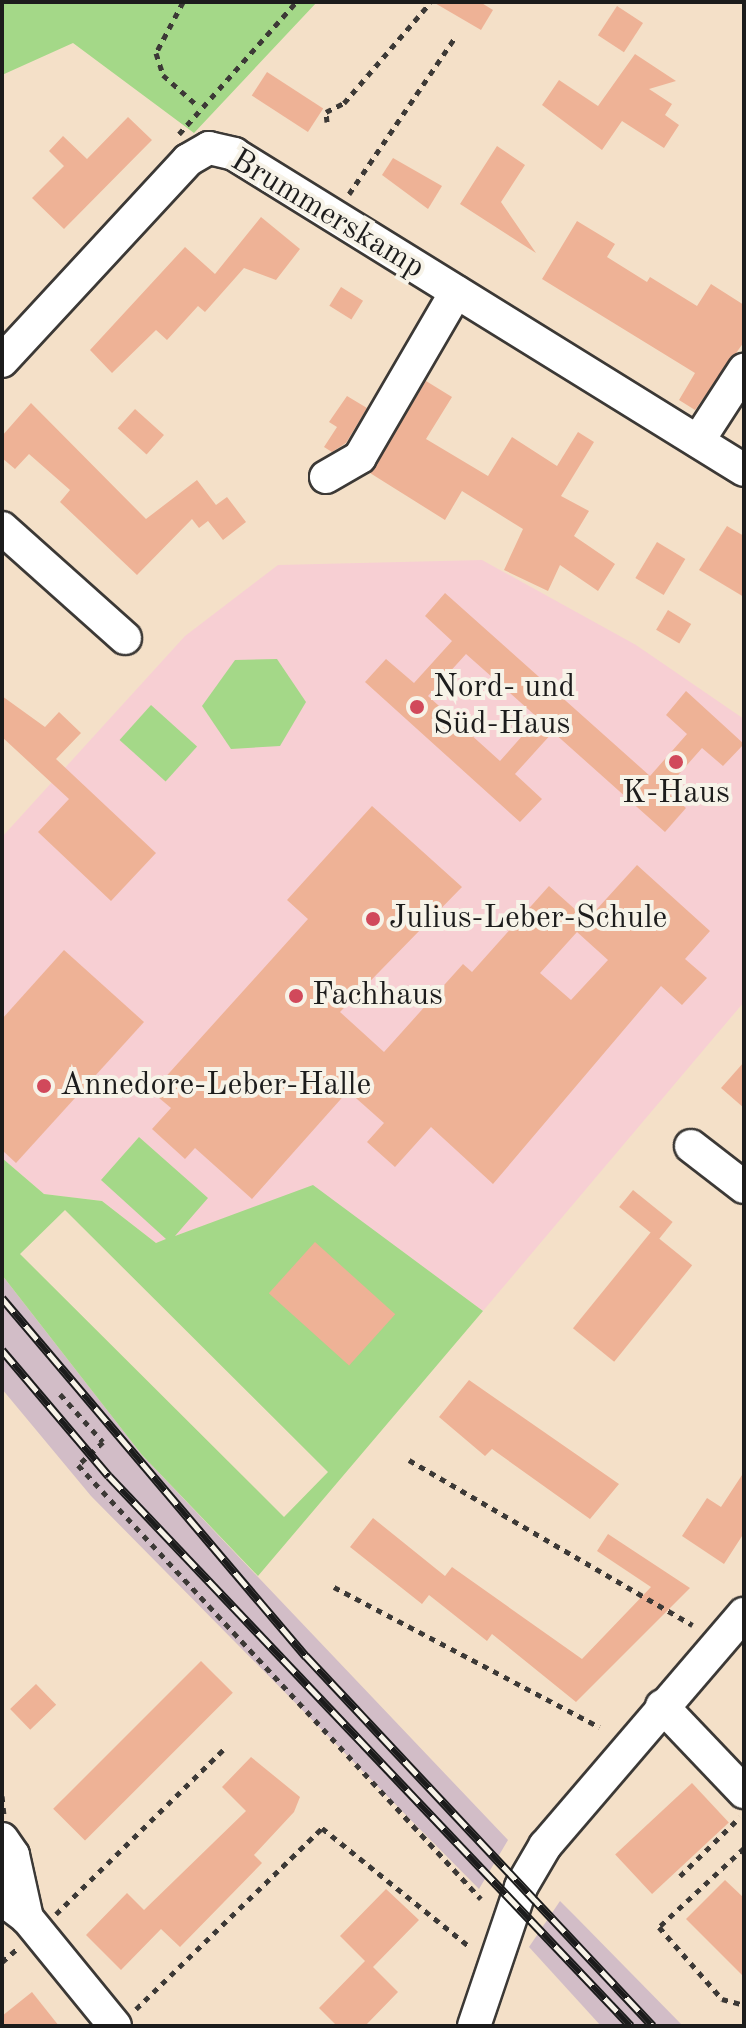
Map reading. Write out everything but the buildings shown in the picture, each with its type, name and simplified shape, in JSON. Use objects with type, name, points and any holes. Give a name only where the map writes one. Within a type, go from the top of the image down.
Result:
[{"type":"street","name":"Brummerskamp","points":[[2,361],[188,160],[209,148],[234,154],[744,470]]},
{"type":"street","points":[[326,477],[360,457],[456,292]]},
{"type":"street","points":[[698,441],[744,370]]},
{"type":"street","points":[[2,528],[125,638]]},
{"type":"street","points":[[691,1146],[744,1187]]},
{"type":"street","points":[[474,2026],[496,1956],[545,1846],[744,1614]]},
{"type":"street","points":[[662,1706],[744,1792]]},
{"type":"street","points":[[2,1839],[13,1855],[32,1925]]},
{"type":"street","points":[[2,1899],[32,1925],[122,2020]]},
{"type":"path","points":[[183,2],[156,53],[163,75],[199,107]]},
{"type":"path","points":[[188,160],[178,130],[296,2]]},
{"type":"path","points":[[327,122],[326,112],[344,103],[430,3]]},
{"type":"path","points":[[334,216],[456,36]]},
{"type":"path","points":[[60,1394],[103,1442],[78,1465],[481,1899]]},
{"type":"path","points":[[409,1460],[692,1625]]},
{"type":"path","points":[[334,1587],[599,1727]]},
{"type":"path","points":[[32,1925],[226,1747]]},
{"type":"path","points":[[680,1876],[744,1814]]},
{"type":"path","points":[[122,2020],[322,1828],[361,1864],[375,1865],[462,1946],[496,1956]]},
{"type":"path","points":[[744,1848],[659,1927],[722,1999],[744,2005]]},
{"type":"shaded area","name":"Julius-Leber-Schule","points":[[482,560],[636,645],[744,719],[744,1002],[483,1311],[313,1186],[156,1243],[102,1201],[44,1194],[2,1158],[2,837],[185,636],[278,565]]},
{"type":"shaded area","points":[[2,1275],[142,1455],[508,1840],[479,1889],[91,1496],[2,1389]]},
{"type":"shaded area","points":[[560,1901],[683,2026],[601,2026],[529,1947]]},
{"type":"green space","points":[[2,2],[317,2],[194,133],[73,43],[2,75]]},
{"type":"green space","points":[[277,659],[306,702],[280,746],[231,749],[202,706],[235,660]]},
{"type":"green space","points":[[151,705],[197,746],[166,781],[120,740]]},
{"type":"green space","points":[[139,1137],[208,1198],[175,1236],[313,1185],[483,1311],[258,1576],[142,1455],[2,1275],[2,1158],[44,1194],[102,1201],[156,1243],[166,1239],[101,1180]],"holes":[[[65,1210],[328,1472],[284,1517],[20,1254]]]},
{"type":"railway","points":[[2,1298],[306,1656],[653,2026]]},
{"type":"railway","points":[[2,1350],[109,1476],[631,2026]]},
{"type":"place","name":"Nord- und Süd-Haus","points":[[417,707]]},
{"type":"place","name":"K-Haus","points":[[676,762]]},
{"type":"place","name":"Julius-Leber-Schule","points":[[373,919]]},
{"type":"place","name":"Fachhaus","points":[[296,996]]},
{"type":"place","name":"Annedore-Leber-Halle","points":[[44,1086]]}]
